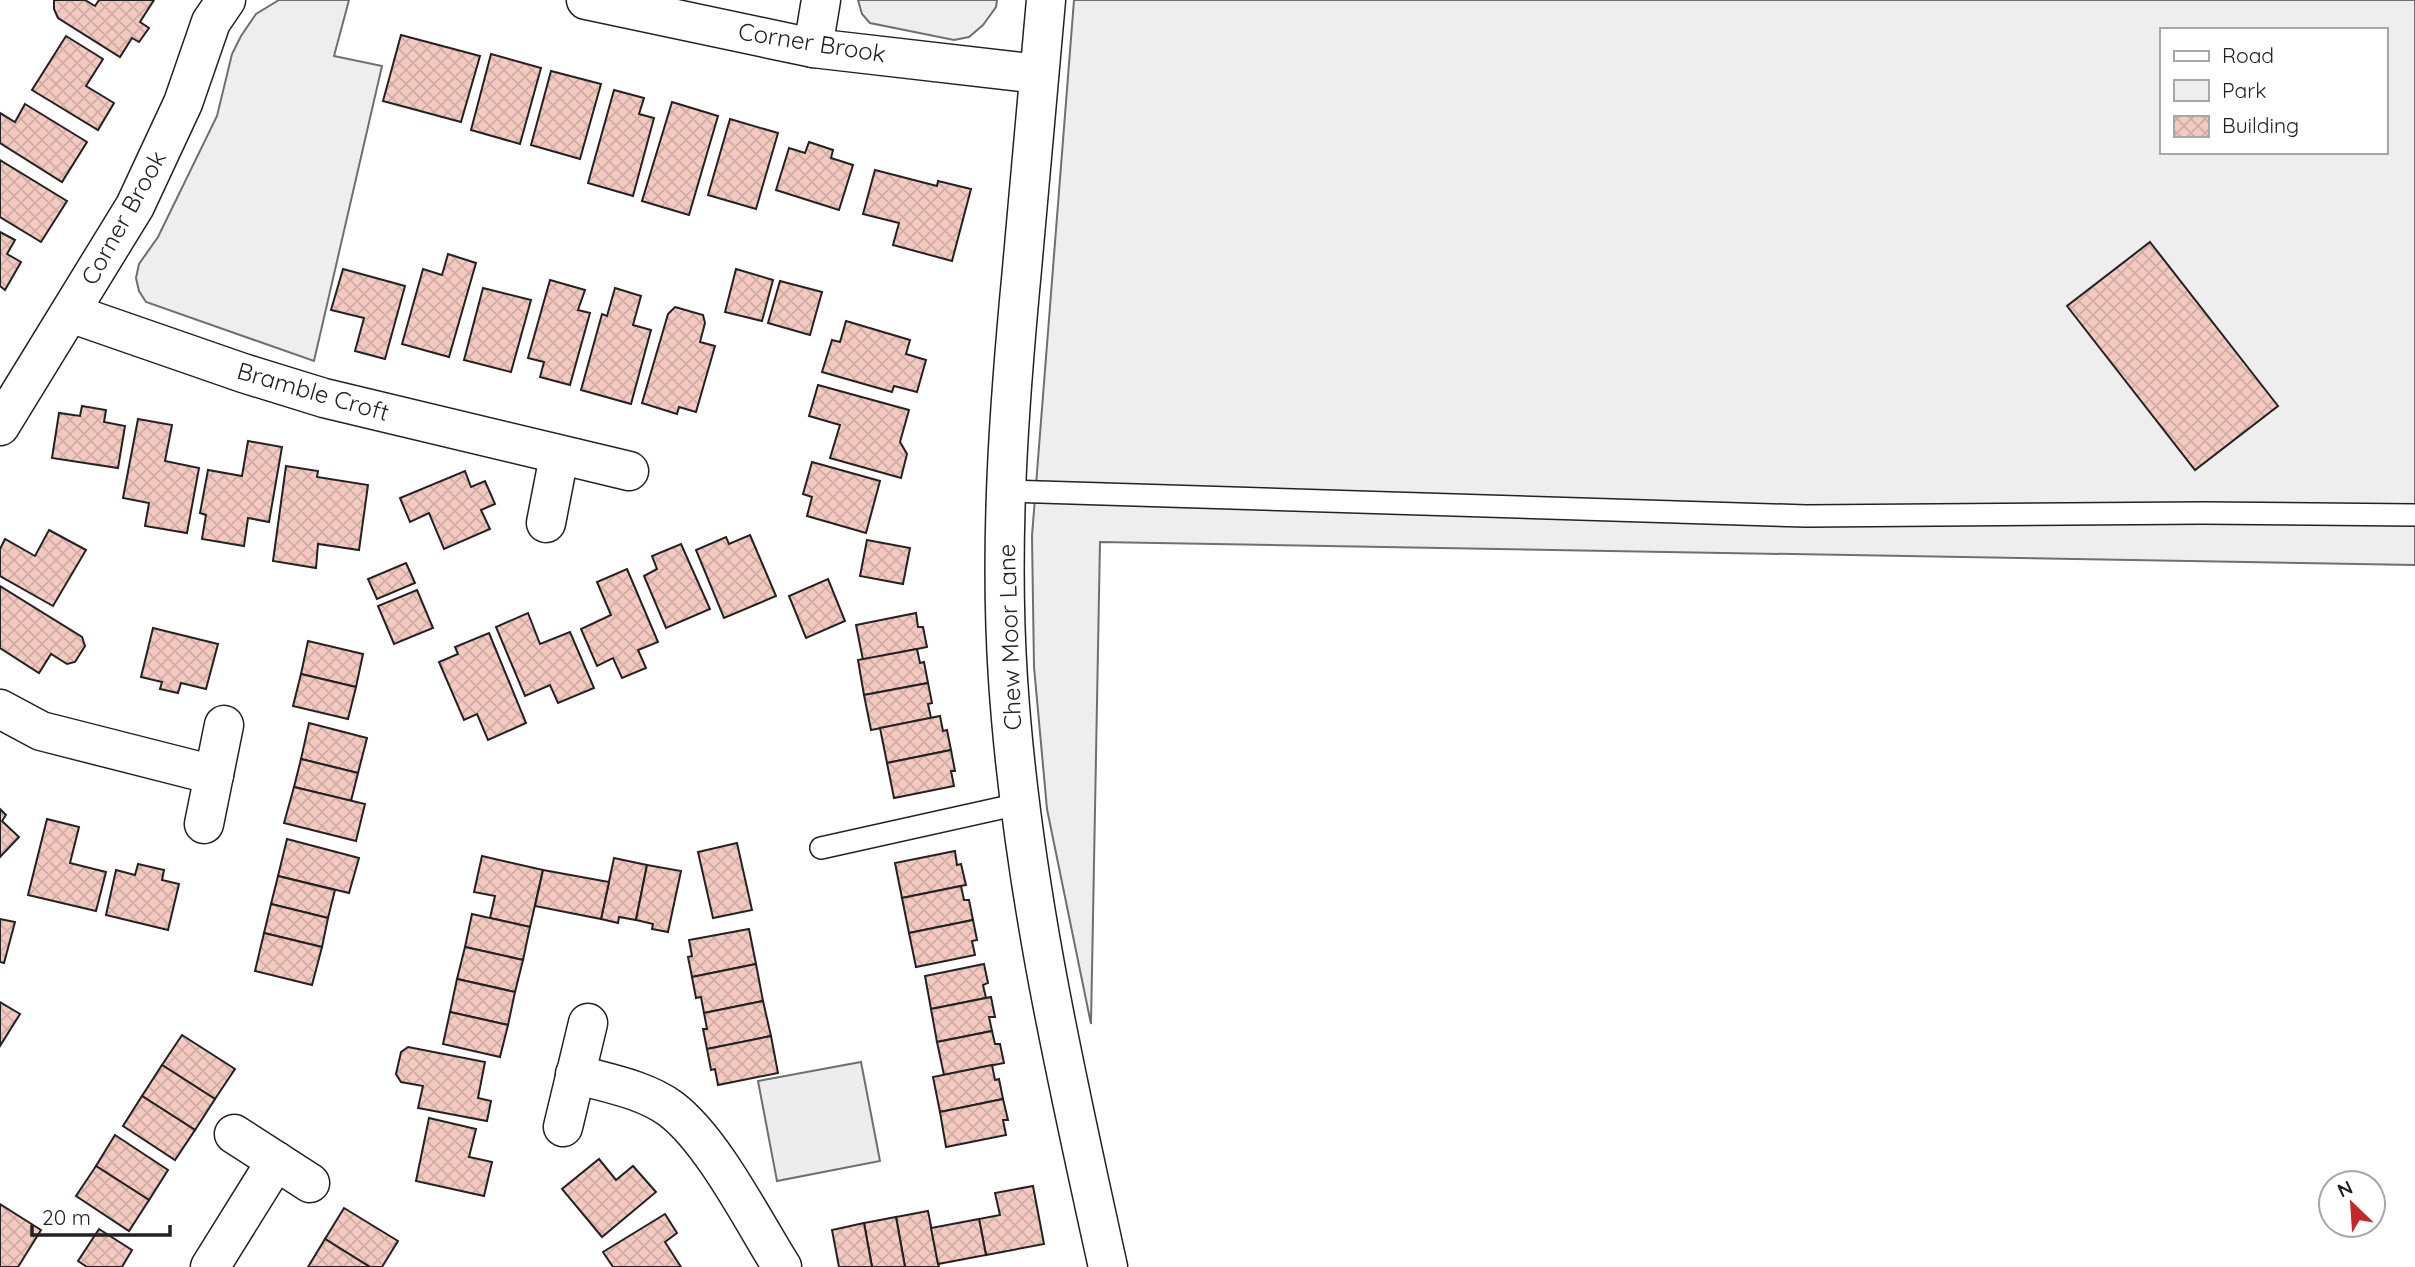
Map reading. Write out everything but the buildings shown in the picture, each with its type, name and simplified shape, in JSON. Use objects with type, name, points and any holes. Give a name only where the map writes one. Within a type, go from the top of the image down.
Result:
[{"type":"street","name":"Corner Brook","points":[[0,426],[135,206],[183,103],[211,22],[226,0]]},
{"type":"street","name":"Corner Brook","points":[[586,0],[813,48],[1039,74]]},
{"type":"street","points":[[813,48],[821,0]]},
{"type":"street","name":"Chew Moor Lane","points":[[1046,0],[1008,416],[1005,559],[1008,677],[1019,804],[1053,1016],[1108,1267]]},
{"type":"street","name":"Bramble Croft","points":[[70,313],[324,398],[629,471]]},
{"type":"street","points":[[545,523],[559,456]]},
{"type":"street","points":[[0,709],[41,731],[214,775]]},
{"type":"street","points":[[204,824],[224,725]]},
{"type":"street","points":[[563,1126],[588,1023]]},
{"type":"street","points":[[575,1074],[641,1093],[671,1109],[698,1137],[719,1165],[782,1267]]},
{"type":"street","points":[[234,1134],[310,1183]]},
{"type":"street","points":[[210,1267],[276,1161]]},
{"type":"lane","points":[[1007,491],[1806,516],[2189,513],[2415,515]]},
{"type":"lane","points":[[821,848],[1019,804]]},
{"type":"green space","points":[[279,0],[349,0],[334,56],[382,66],[314,361],[146,302],[139,291],[136,278],[139,264],[158,237],[217,116],[232,54],[241,36],[256,14]]},
{"type":"green space","points":[[858,0],[997,0],[996,7],[983,25],[969,37],[954,40],[870,23],[862,14]]},
{"type":"green space","points":[[1074,0],[2415,0],[2415,565],[1100,542],[1091,1024],[1047,809],[1034,667],[1032,536]]},
{"type":"shaded area","points":[[861,1062],[880,1161],[777,1181],[758,1081]]}]
